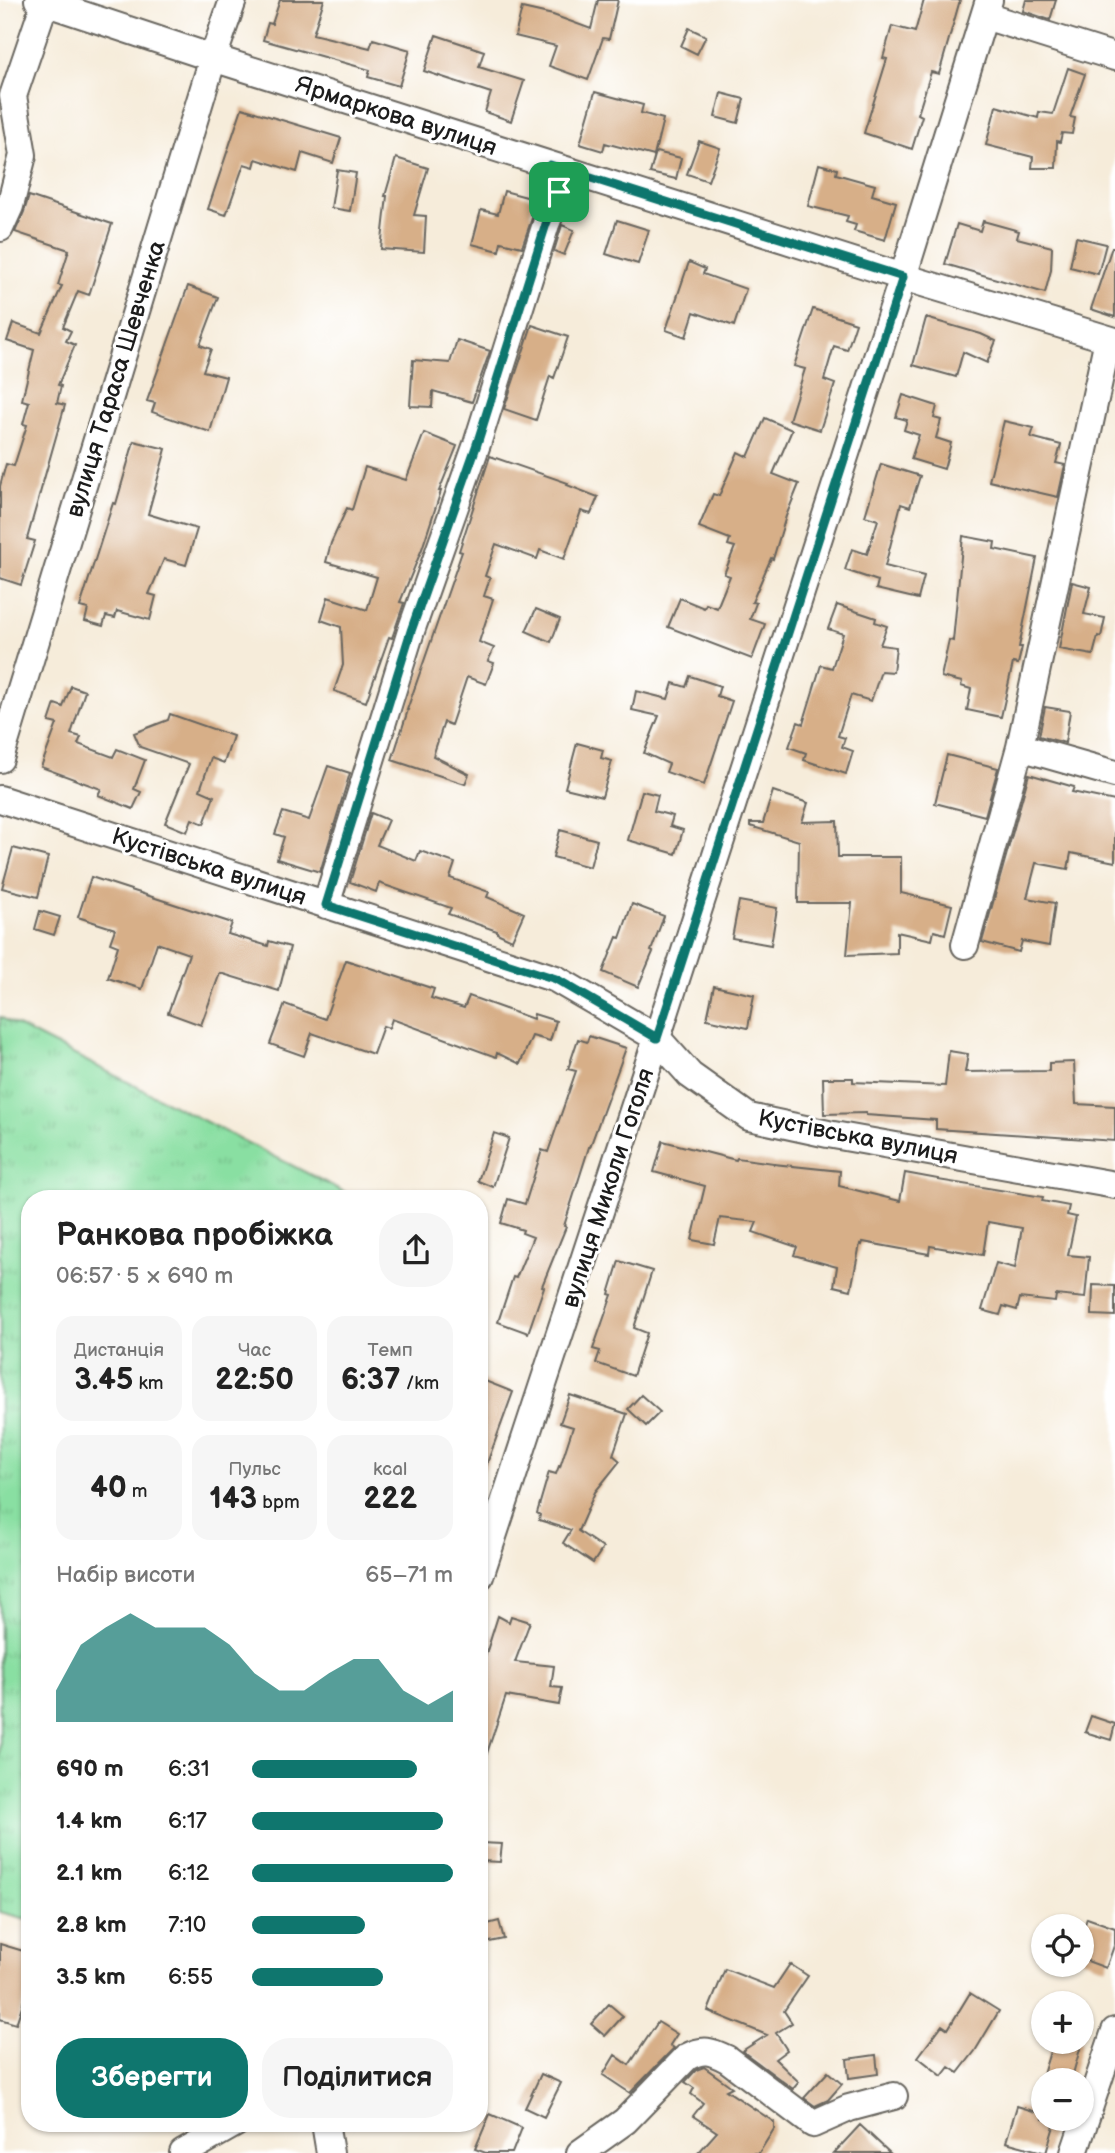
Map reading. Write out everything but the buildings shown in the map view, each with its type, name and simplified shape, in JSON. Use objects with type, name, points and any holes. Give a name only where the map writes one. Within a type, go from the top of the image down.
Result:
[{"type":"street","name":"вулиця Тараса Шевченка","points":[[0,759],[233,0]]},
{"type":"street","name":"Ярмаркова вулиця","points":[[42,1],[903,277],[1112,340]]},
{"type":"street","points":[[0,228],[10,206],[23,155],[13,96],[42,1]]},
{"type":"street","points":[[987,8],[1115,57]]},
{"type":"street","name":"вулиця Миколи Гоголя","points":[[488,1552],[903,277],[987,8]]},
{"type":"street","points":[[326,905],[411,631],[477,444],[546,224],[559,192],[550,165]]},
{"type":"street","points":[[965,945],[1020,747],[1112,340]]},
{"type":"street","points":[[1020,747],[1115,774]]},
{"type":"street","name":"Кустівська вулиця","points":[[0,799],[556,979],[657,1038],[690,1075],[749,1117],[828,1134],[1115,1185]]},
{"type":"street","points":[[1074,2153],[1115,2031]]},
{"type":"street","points":[[580,2153],[625,2122],[687,2057],[699,2051],[714,2053],[727,2059],[813,2124],[849,2108],[894,2096]]},
{"type":"street","points":[[183,2153],[220,2132]]},
{"type":"street","points":[[326,2132],[330,2153]]},
{"type":"green space","points":[[0,1017],[340,1190],[21,1190],[21,1918],[0,1912]]},
{"type":"route","points":[[550,165],[903,277],[657,1038],[556,979],[326,905],[411,631],[477,444],[546,224],[559,192],[550,165]]}]
